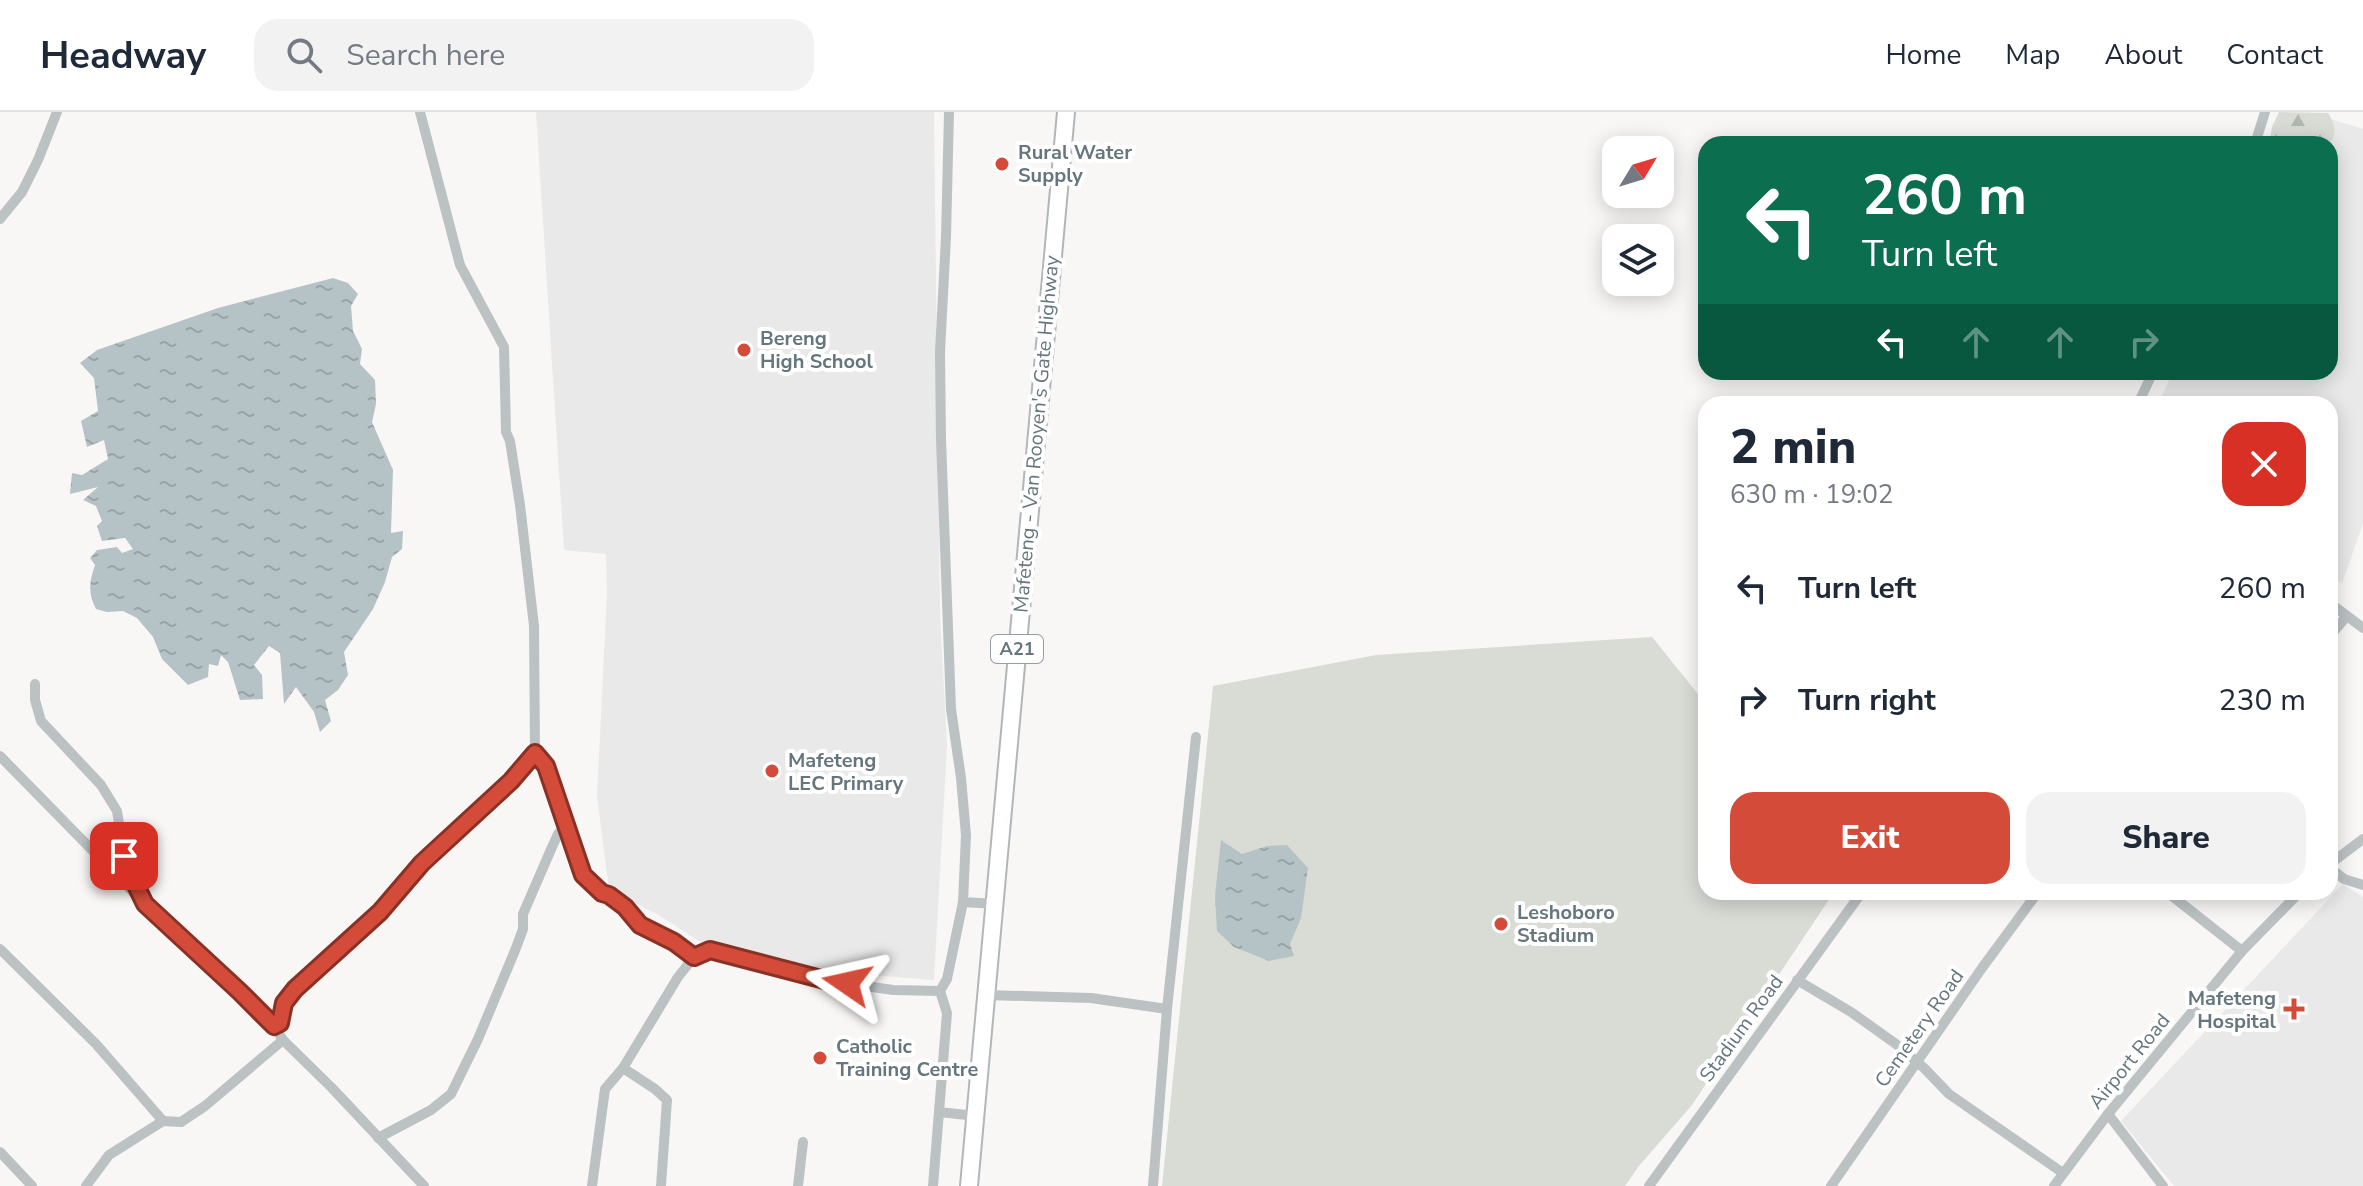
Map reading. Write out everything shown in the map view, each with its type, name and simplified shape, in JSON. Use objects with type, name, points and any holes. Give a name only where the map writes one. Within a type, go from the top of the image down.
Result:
[{"type":"main road","name":"Mafeteng - Van Rooyen's Gate Highway","points":[[969,1186],[1066,112]]},
{"type":"street","points":[[0,219],[22,192],[57,112]]},
{"type":"street","points":[[420,112],[460,265],[504,347],[506,432],[520,505],[534,626],[535,753],[546,766],[583,875],[625,907],[640,925],[674,942],[694,957]]},
{"type":"street","points":[[933,1186],[947,1013],[940,991],[947,979],[963,902],[966,835],[951,709],[941,439],[940,352],[949,112]]},
{"type":"street","points":[[2258,136],[2265,112]]},
{"type":"street","points":[[2338,610],[2363,628]]},
{"type":"street","points":[[2338,626],[2346,617]]},
{"type":"street","points":[[35,684],[35,700],[41,721],[101,785],[117,811],[129,871],[145,904]]},
{"type":"street","points":[[1153,1186],[1167,1009],[1196,737]]},
{"type":"street","points":[[274,1026],[280,1023],[284,1003],[295,989],[380,912],[422,863],[511,781],[535,753]]},
{"type":"street","points":[[0,756],[145,904],[274,1026],[283,1040],[424,1186]]},
{"type":"street","points":[[378,1138],[431,1110],[451,1094],[474,1049],[511,961],[523,929],[523,914],[558,834],[565,826]]},
{"type":"street","points":[[2338,859],[2363,839]]},
{"type":"street","points":[[2338,873],[2344,879],[2363,885]]},
{"type":"street","name":"Stadium Road","points":[[1649,1186],[1856,900]]},
{"type":"street","name":"Cemetery Road","points":[[1831,1186],[2032,900]]},
{"type":"street","points":[[2177,900],[2242,951]]},
{"type":"street","name":"Airport Road","points":[[2054,1186],[2108,1114],[2242,951],[2292,900]]},
{"type":"street","points":[[963,902],[996,904]]},
{"type":"street","points":[[0,949],[96,1044],[163,1121]]},
{"type":"street","points":[[592,1186],[605,1089],[623,1068],[678,977],[694,957],[710,950],[825,980],[893,990],[940,991]]},
{"type":"street","points":[[1797,980],[1851,1012],[1917,1061],[1949,1094],[2063,1173]]},
{"type":"street","points":[[986,995],[1091,998],[1167,1009]]},
{"type":"street","points":[[86,1186],[109,1155],[163,1121],[181,1122],[205,1106],[283,1040]]},
{"type":"street","points":[[623,1068],[667,1100],[661,1186]]},
{"type":"street","points":[[939,1112],[976,1116]]},
{"type":"street","points":[[2108,1114],[2163,1186]]},
{"type":"street","points":[[798,1186],[803,1142]]},
{"type":"street","points":[[0,1152],[32,1186]]},
{"type":"shaded area","name":"Bereng High School","points":[[536,112],[934,112],[940,615],[947,745],[934,980],[846,973],[702,943],[657,914],[609,890],[597,796],[607,594],[606,554],[564,550]]},
{"type":"shaded area","points":[[2308,112],[2363,129],[2363,523],[2342,584],[2338,581],[2338,396],[2162,396],[2169,380],[2338,380],[2338,136],[2286,136]]},
{"type":"shaded area","name":"Mafeteng Hospital","points":[[2343,884],[2363,897],[2363,1186],[2174,1186],[2121,1121],[2328,900],[2338,900],[2338,889]]},
{"type":"green space","points":[[2279,112],[2328,113],[2334,136],[2270,136]]},
{"type":"green space","name":"Leshoboro Stadium","points":[[1652,637],[1698,694],[1698,900],[1829,900],[1692,1105],[1625,1186],[1162,1186],[1213,686],[1376,655]]},
{"type":"water","points":[[333,278],[348,283],[358,294],[351,306],[353,331],[362,349],[360,364],[375,380],[376,404],[372,422],[393,470],[391,533],[403,531],[402,549],[392,557],[373,609],[344,652],[348,675],[338,690],[325,700],[331,721],[320,732],[314,712],[296,687],[284,704],[280,653],[269,646],[254,665],[262,675],[263,699],[240,700],[228,662],[221,655],[218,666],[209,664],[208,677],[188,685],[162,659],[153,637],[137,618],[123,611],[96,609],[90,588],[95,565],[90,558],[97,550],[117,547],[122,553],[133,549],[125,538],[102,541],[97,526],[102,521],[96,506],[83,500],[98,487],[70,494],[72,473],[82,475],[108,459],[104,440],[87,447],[81,421],[98,411],[94,378],[80,363],[97,350],[218,308]]},
{"type":"water","points":[[1221,840],[1242,854],[1267,846],[1287,845],[1308,868],[1301,918],[1290,944],[1294,956],[1269,961],[1234,947],[1217,931],[1215,896]]},
{"type":"place","name":"Rural Water Supply","points":[[1002,164]]},
{"type":"place","name":"Bereng High School","points":[[744,350]]},
{"type":"place","name":"Mafeteng LEC Primary","points":[[772,771]]},
{"type":"place","name":"Leshoboro Stadium","points":[[1501,924]]},
{"type":"place","name":"Mafeteng Hospital","points":[[2294,1009]]},
{"type":"place","name":"Catholic Training Centre","points":[[820,1058]]},
{"type":"route","points":[[124,856],[145,904],[274,1026],[280,1023],[284,1003],[295,989],[380,912],[422,863],[511,781],[535,753],[546,766],[583,875],[602,893],[625,907],[640,925],[674,942],[694,957],[710,950],[847,983]]}]
